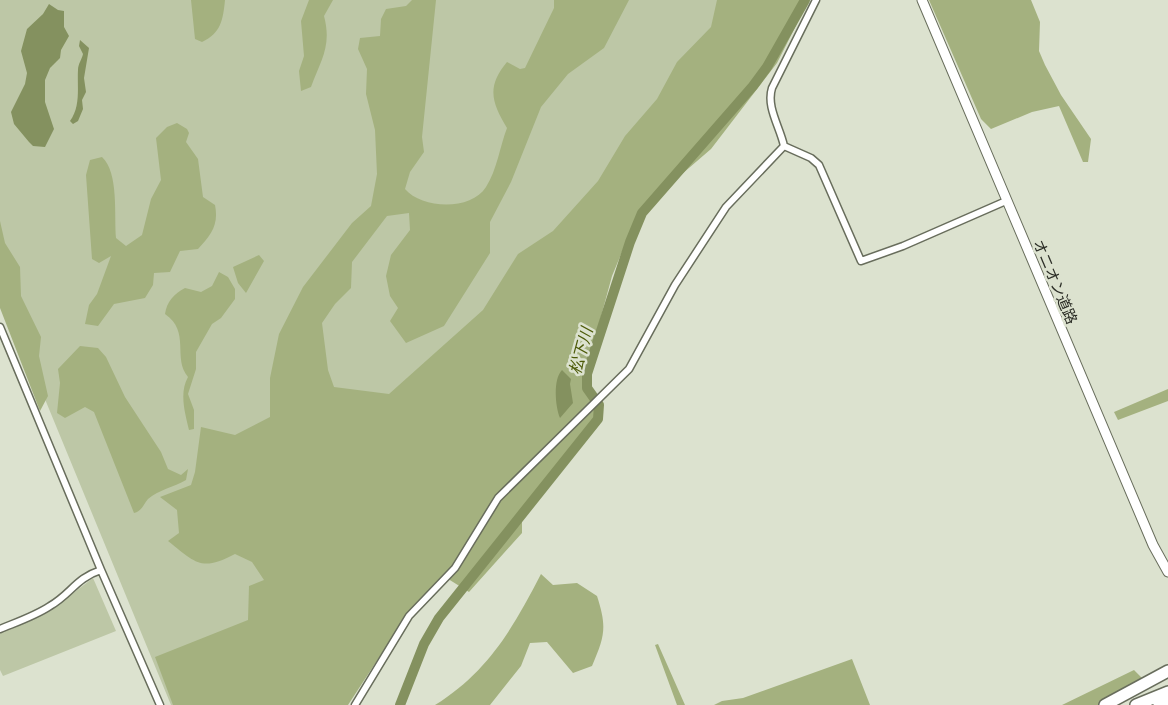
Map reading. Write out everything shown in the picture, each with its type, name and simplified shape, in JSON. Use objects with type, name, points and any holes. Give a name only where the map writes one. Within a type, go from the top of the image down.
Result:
[{"type":"highway","points":[[1105,705],[1168,671]]},
{"type":"highway","points":[[1136,705],[1168,692]]},
{"type":"highway","points":[[1160,705],[1168,702]]},
{"type":"street","points":[[784,146],[770,96],[816,0]]},
{"type":"street","name":"オニオン道路","points":[[922,0],[1153,545],[1168,572]]},
{"type":"street","points":[[784,146],[811,158],[819,165],[861,261],[903,246],[1006,201]]},
{"type":"street","points":[[355,705],[409,616],[455,568],[498,498],[596,403],[629,368],[675,285],[726,207],[784,146]]},
{"type":"street","points":[[0,327],[101,570],[160,705]]},
{"type":"street","points":[[0,629],[50,607],[64,597],[76,582],[101,570]]},
{"type":"shaded area","points":[[0,0],[755,0],[286,585],[303,705],[171,705],[0,290]]},
{"type":"shaded area","points":[[191,0],[225,0],[220,25],[213,34],[202,42],[195,39]]},
{"type":"shaded area","points":[[309,0],[333,0],[324,16],[327,36],[322,61],[311,87],[301,91],[299,71],[304,56],[301,21]]},
{"type":"shaded area","points":[[412,0],[436,0],[422,137],[424,152],[410,172],[405,189],[413,196],[423,200],[446,204],[469,200],[479,195],[490,180],[507,128],[495,103],[494,87],[496,79],[507,62],[520,69],[525,68],[554,8],[554,0],[629,0],[604,48],[568,74],[541,107],[511,182],[490,222],[490,253],[444,326],[406,343],[390,321],[398,308],[390,296],[386,276],[391,255],[410,230],[409,213],[387,216],[352,262],[351,288],[335,304],[322,323],[328,370],[334,387],[389,394],[483,310],[518,254],[553,231],[598,181],[625,136],[657,99],[677,62],[711,27],[717,0],[809,0],[777,63],[711,149],[639,211],[612,276],[582,386],[603,408],[599,425],[522,519],[522,533],[469,592],[445,577],[397,630],[348,705],[173,705],[155,657],[248,620],[249,586],[264,580],[252,562],[235,554],[224,560],[206,564],[193,560],[178,549],[168,541],[179,533],[177,510],[160,497],[191,485],[195,472],[201,427],[235,435],[270,417],[270,378],[279,334],[303,287],[352,223],[371,206],[377,174],[375,130],[366,94],[367,69],[358,49],[360,38],[380,36],[381,19],[386,9],[406,6]]},
{"type":"shaded area","points":[[929,0],[1031,0],[1040,22],[1039,51],[1045,65],[1061,95],[1091,139],[1088,162],[1083,162],[1059,106],[1032,112],[991,129],[981,119]]},
{"type":"shaded area","points":[[49,4],[58,10],[64,11],[64,27],[69,36],[61,50],[60,58],[50,68],[45,80],[45,102],[54,129],[45,147],[33,146],[29,142],[14,124],[11,112],[25,84],[27,73],[21,51],[27,29],[43,14]]},
{"type":"shaded area","points":[[80,40],[89,48],[84,78],[86,92],[82,100],[83,109],[78,121],[73,124],[70,121],[76,109],[78,68],[83,54],[79,46]]},
{"type":"shaded area","points":[[177,123],[187,129],[189,133],[186,142],[198,159],[203,197],[215,205],[216,218],[213,229],[198,249],[180,251],[170,272],[154,273],[153,285],[145,298],[114,304],[98,326],[85,324],[89,305],[97,294],[111,256],[99,263],[92,259],[86,175],[90,160],[102,157],[111,173],[115,195],[116,238],[126,246],[142,235],[151,199],[161,180],[156,138],[167,127]]},
{"type":"shaded area","points":[[0,221],[5,243],[20,267],[21,296],[41,337],[39,356],[48,396],[40,411],[0,308]]},
{"type":"shaded area","points":[[259,255],[264,261],[246,293],[238,283],[233,267]]},
{"type":"shaded area","points":[[219,272],[228,277],[235,289],[235,299],[221,318],[212,324],[196,352],[196,369],[188,394],[194,410],[194,429],[189,430],[183,396],[188,377],[183,370],[181,362],[177,329],[173,321],[165,314],[169,302],[178,293],[185,288],[201,292],[212,286]]},
{"type":"shaded area","points":[[80,346],[98,348],[106,357],[125,397],[161,452],[168,469],[181,475],[188,469],[186,480],[152,496],[141,509],[134,513],[94,412],[85,407],[65,418],[57,413],[60,383],[58,369]]},
{"type":"shaded area","points":[[562,370],[571,379],[573,403],[560,418],[557,407],[556,386]]},
{"type":"shaded area","points":[[1168,389],[1168,401],[1118,420],[1114,412]]},
{"type":"shaded area","points":[[541,574],[553,585],[577,583],[597,596],[602,616],[603,631],[600,647],[592,666],[573,673],[547,642],[530,643],[521,666],[490,705],[435,705],[470,678],[497,647],[520,613]]},
{"type":"shaded area","points":[[93,578],[116,631],[3,676],[0,670],[0,631],[59,604]]},
{"type":"shaded area","points":[[658,644],[685,705],[677,705],[655,645]]},
{"type":"shaded area","points":[[852,659],[870,705],[714,705],[722,701],[743,698]]},
{"type":"shaded area","points":[[1134,670],[1143,679],[1098,705],[1062,705]]},
{"type":"waterway","name":"松下川","points":[[400,705],[424,644],[439,618],[598,419],[599,405],[587,388],[587,374],[630,242],[642,213],[753,86],[767,67],[805,0]]}]
